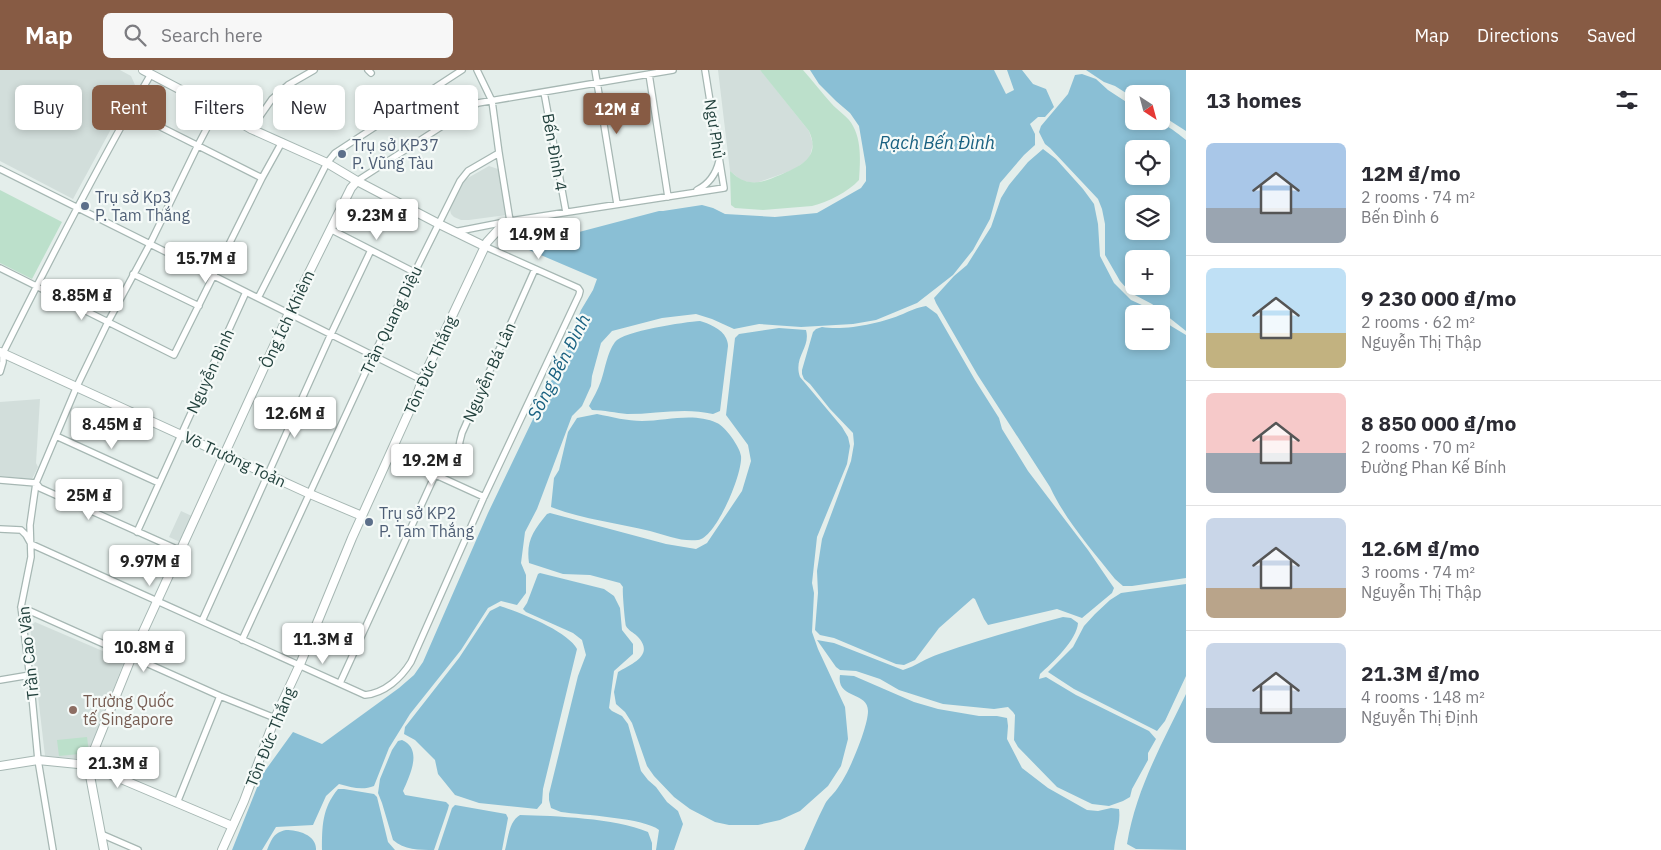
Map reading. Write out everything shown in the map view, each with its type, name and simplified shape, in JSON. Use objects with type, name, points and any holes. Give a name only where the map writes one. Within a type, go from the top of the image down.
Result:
[{"type":"street","points":[[263,112],[272,99],[288,85],[314,70]]},
{"type":"street","points":[[258,298],[327,163],[335,153],[462,70]]},
{"type":"street","points":[[477,70],[492,101],[510,221]]},
{"type":"street","points":[[595,70],[618,204]]},
{"type":"street","points":[[357,181],[478,103],[673,70]]},
{"type":"street","name":"Ngư Phủ","points":[[693,193],[724,188],[705,70]]},
{"type":"street","points":[[141,85],[147,72],[176,87]]},
{"type":"street","points":[[649,74],[668,197]]},
{"type":"street","name":"Bến Đình 4","points":[[544,92],[566,212]]},
{"type":"street","points":[[166,129],[262,178]]},
{"type":"street","points":[[0,372],[3,362],[2,353],[119,130]]},
{"type":"street","name":"Trần Cao Vân","points":[[53,850],[38,760],[21,607],[31,557],[30,526],[36,483],[77,386],[206,130]]},
{"type":"street","points":[[0,529],[21,530],[31,544],[364,695],[369,695],[385,688],[397,680],[407,668],[580,291],[578,288],[454,232],[327,163],[253,130]]},
{"type":"street","points":[[0,268],[174,355],[262,178],[282,142]]},
{"type":"street","name":"Trần Quang Diệu","points":[[242,640],[373,356],[460,181],[465,174],[499,153]]},
{"type":"street","points":[[454,232],[510,221],[693,193],[710,180],[720,159]]},
{"type":"street","points":[[0,169],[422,380]]},
{"type":"street","name":"Ông Ích Khiêm","points":[[88,766],[132,656],[289,313],[351,188],[357,181]]},
{"type":"street","name":"Tôn Đức Thắng","points":[[222,850],[252,782],[275,718],[422,380],[484,246],[498,230],[510,221]]},
{"type":"street","points":[[330,229],[414,272]]},
{"type":"street","points":[[202,621],[330,334],[371,250]]},
{"type":"street","name":"Nguyễn Bá Lân","points":[[435,476],[450,470],[458,457],[459,441],[462,433],[535,269]]},
{"type":"street","points":[[133,274],[199,306]]},
{"type":"street","name":"Nguyễn Bình","points":[[137,532],[246,292]]},
{"type":"street","name":"Võ Trường Toản","points":[[2,353],[362,516]]},
{"type":"street","points":[[56,436],[159,483]]},
{"type":"street","points":[[390,454],[484,497]]},
{"type":"street","points":[[340,683],[435,476]]},
{"type":"street","points":[[0,480],[36,483],[40,488],[181,551]]},
{"type":"street","points":[[21,607],[220,696],[275,718]]},
{"type":"street","points":[[0,680],[30,675]]},
{"type":"street","points":[[177,802],[220,696]]},
{"type":"street","points":[[0,766],[38,760],[88,766],[232,826]]},
{"type":"street","points":[[88,766],[104,850]]},
{"type":"street","points":[[101,834],[138,850]]},
{"type":"shaded area","points":[[0,70],[120,70],[131,76],[135,85],[92,85],[92,130],[111,130],[73,199],[0,161]]},
{"type":"shaded area","points":[[718,70],[760,70],[762,72],[809,131],[813,144],[810,156],[806,161],[793,170],[756,183],[742,181],[730,171]]},
{"type":"shaded area","points":[[489,166],[498,169],[506,215],[469,220],[461,220],[454,217],[450,210],[462,184],[466,179]]},
{"type":"shaded area","points":[[40,399],[36,463],[38,467],[32,479],[0,476],[0,402]]},
{"type":"shaded area","points":[[181,511],[194,517],[182,543],[169,537]]},
{"type":"shaded area","name":"Trường Quốc tế Singapore","points":[[35,622],[119,658],[123,664],[87,759],[45,756],[30,627]]},
{"type":"green space","points":[[760,70],[803,70],[851,123],[858,139],[860,167],[859,180],[849,189],[825,202],[812,206],[763,210],[735,208],[731,205],[730,171],[747,181],[765,181],[802,164],[811,154],[812,140],[809,131]]},
{"type":"green space","points":[[0,190],[62,222],[32,279],[0,263]]},
{"type":"green space","points":[[87,737],[89,753],[59,756],[57,740]]},
{"type":"water","name":"Rạch Bến Đình","points":[[810,70],[994,70],[1006,94],[1014,90],[1007,70],[1022,70],[1033,84],[1046,89],[1054,107],[1045,117],[1038,117],[1030,124],[1035,134],[1035,145],[1000,183],[990,219],[973,250],[953,275],[917,303],[876,320],[853,324],[801,327],[759,324],[734,329],[696,314],[662,318],[612,331],[601,343],[591,386],[582,406],[572,416],[537,509],[525,532],[521,563],[526,575],[526,593],[517,605],[501,601],[488,608],[461,650],[410,714],[389,748],[374,786],[361,788],[339,784],[326,796],[313,825],[276,827],[262,850],[232,850],[262,775],[293,732],[322,744],[399,688],[414,675],[423,662],[488,513],[567,348],[581,310],[597,279],[529,250],[541,242],[659,211],[702,205],[725,214],[775,217],[817,213],[861,188],[866,181],[866,167],[859,126],[850,113],[819,84]]},
{"type":"water","points":[[1086,70],[1186,70],[1186,131],[1170,121],[1170,85],[1125,85],[1125,92]]},
{"type":"water","points":[[1082,74],[1096,79],[1125,101],[1125,130],[1170,130],[1170,128],[1186,140],[1186,331],[1170,318],[1170,305],[1153,305],[1135,295],[1170,295],[1170,250],[1125,250],[1125,286],[1105,255],[1105,224],[1098,199],[1045,144],[1039,132],[1041,126],[1068,94],[1075,75]]},
{"type":"water","points":[[1043,149],[1056,159],[1094,204],[1098,224],[1100,256],[1114,283],[1131,300],[1142,305],[1125,305],[1125,350],[1170,350],[1170,325],[1186,335],[1186,578],[1132,586],[1123,586],[1115,579],[1080,535],[1056,500],[1050,487],[977,374],[934,298],[967,265],[991,227],[1001,198],[1028,162]]},
{"type":"water","points":[[926,306],[937,314],[1028,471],[1088,550],[1114,588],[1112,593],[1082,618],[1057,609],[988,625],[973,598],[939,628],[915,660],[904,665],[896,664],[834,638],[820,635],[815,630],[818,593],[817,571],[822,539],[851,461],[854,444],[853,433],[804,379],[802,370],[813,332],[816,329],[822,327],[852,327],[874,323]]},
{"type":"water","points":[[700,321],[718,329],[728,343],[720,411],[713,414],[681,411],[627,414],[592,410],[589,406],[600,384],[608,356],[615,342],[620,338],[641,331]]},
{"type":"water","points":[[779,328],[806,330],[806,342],[798,370],[800,377],[842,427],[848,437],[850,446],[847,464],[817,537],[812,583],[814,593],[812,632],[845,707],[848,739],[841,766],[828,786],[800,811],[780,820],[758,825],[729,825],[715,822],[690,809],[674,797],[654,776],[647,766],[632,723],[625,712],[616,704],[614,692],[618,672],[640,658],[644,649],[637,636],[626,626],[623,587],[620,583],[590,575],[563,574],[529,563],[528,555],[534,531],[547,514],[550,513],[666,544],[696,549],[707,543],[742,491],[751,461],[748,445],[726,415],[735,338],[739,334]]},
{"type":"water","points":[[597,414],[636,421],[699,418],[717,423],[728,432],[741,456],[738,476],[720,517],[705,537],[698,540],[680,539],[575,515],[551,507],[554,478],[559,470],[568,432],[577,418]]},
{"type":"water","points":[[540,573],[604,589],[614,596],[620,608],[622,630],[633,644],[633,654],[614,671],[609,708],[622,716],[628,724],[641,771],[667,802],[678,811],[683,824],[674,850],[656,850],[659,830],[652,826],[627,820],[561,812],[551,808],[549,794],[578,676],[586,655],[582,640],[573,633],[523,609]]},
{"type":"water","points":[[1186,584],[1186,676],[1165,721],[1157,731],[1074,689],[1048,672],[1073,647],[1084,626],[1110,600],[1121,593]]},
{"type":"water","points":[[500,606],[530,617],[554,629],[572,642],[577,649],[543,789],[542,803],[537,809],[479,803],[455,795],[438,774],[435,760],[415,740],[404,734],[405,727],[459,658],[490,611]]},
{"type":"water","points":[[1063,617],[1071,618],[1078,623],[1077,630],[1069,644],[1040,674],[1039,679],[1046,677],[1076,695],[1149,731],[1156,739],[1148,753],[1148,760],[1132,789],[1130,797],[1109,806],[1092,804],[1057,787],[1018,747],[1014,740],[1015,715],[1008,707],[994,709],[943,704],[899,690],[880,679],[856,671],[840,670],[817,640],[834,643],[903,670],[954,649]]},
{"type":"water","points":[[840,675],[854,676],[914,702],[938,709],[979,716],[1007,718],[1007,739],[1022,768],[1048,788],[1087,810],[1119,809],[1114,850],[804,850],[825,804],[848,771],[867,718],[867,705],[863,700],[843,688],[840,683]]},
{"type":"water","points":[[1186,694],[1186,850],[1136,849],[1127,844],[1137,804],[1159,749]]},
{"type":"water","points":[[402,740],[408,744],[413,756],[411,770],[403,791],[405,795],[446,802],[449,805],[434,850],[407,848],[393,840],[378,793],[380,779],[392,750],[398,741]]},
{"type":"water","points":[[338,789],[374,794],[377,797],[388,842],[395,850],[322,850],[324,818],[329,803]]},
{"type":"water","points":[[455,805],[506,814],[508,818],[502,850],[438,850],[452,808]]},
{"type":"water","points":[[520,815],[585,819],[634,827],[648,832],[652,843],[652,850],[505,850],[513,821]]},
{"type":"water","points":[[286,830],[306,834],[313,841],[316,850],[267,850],[276,835]]},
{"type":"place","name":"Trụ sở KP37 P. Vũng Tàu","points":[[342,154]]},
{"type":"place","name":"Trụ sở Kp3 P. Tam Thắng","points":[[85,206]]},
{"type":"place","name":"Trụ sở KP2 P. Tam Thắng","points":[[369,522]]},
{"type":"place","name":"Trường Quốc tế Singapore","points":[[73,710]]},
{"type":"water label","name":"Sông Bến Đình","points":[[559,367]]}]
